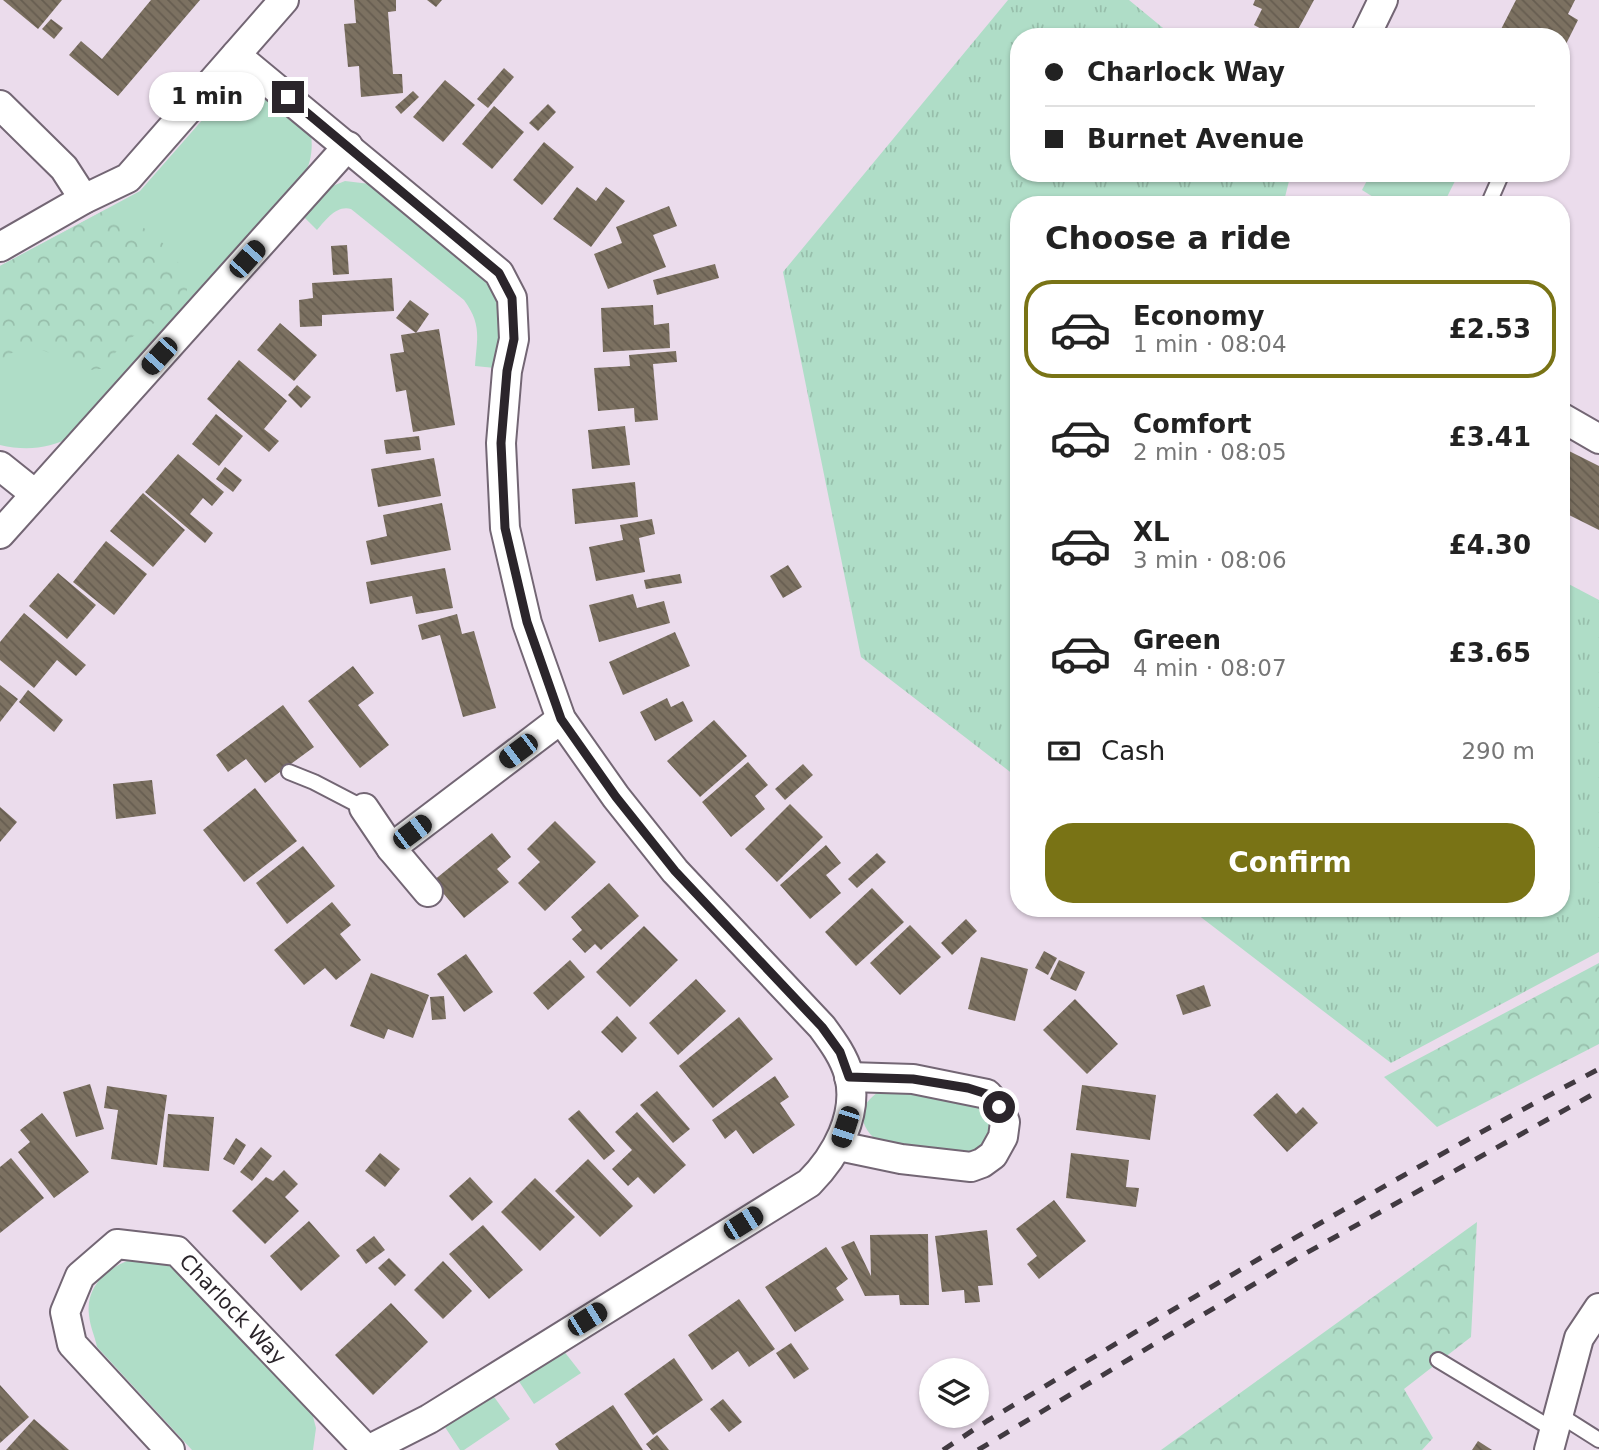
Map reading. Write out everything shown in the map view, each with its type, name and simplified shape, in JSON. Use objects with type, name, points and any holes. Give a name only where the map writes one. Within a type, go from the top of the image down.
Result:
[{"type":"street","points":[[0,247],[84,199],[128,178],[284,0]]},
{"type":"street","points":[[1369,28],[1383,0]]},
{"type":"street","name":"Charlock Way","points":[[170,1450],[72,1344],[65,1312],[80,1276],[117,1244],[177,1251],[367,1450],[429,1419],[809,1182],[839,1146],[850,1105],[849,1077],[840,1052],[822,1027],[675,871],[616,797],[561,719],[527,622],[505,528],[501,443],[507,371],[514,339],[512,298],[499,273],[236,55]]},
{"type":"street","points":[[0,105],[64,168],[84,199]]},
{"type":"street","points":[[0,534],[348,146]]},
{"type":"street","points":[[1570,422],[1599,439]]},
{"type":"street","points":[[0,466],[35,494]]},
{"type":"street","points":[[391,848],[561,719]]},
{"type":"street","points":[[364,808],[391,848],[428,892]]},
{"type":"street","points":[[839,1146],[901,1159],[971,1167],[993,1155],[1003,1137],[1002,1114],[993,1098],[987,1094],[913,1079],[849,1077]]},
{"type":"street","points":[[1553,1431],[1579,1338],[1599,1308]]},
{"type":"lane","points":[[289,772],[364,808]]},
{"type":"lane","points":[[1438,1360],[1553,1431],[1599,1440]]},
{"type":"green space","points":[[1008,0],[1129,0],[1163,28],[1010,28],[1010,182],[1289,182],[1285,196],[1010,196],[1010,772],[861,657],[783,272]]},
{"type":"green space","points":[[247,90],[258,91],[311,134],[311,156],[303,177],[73,436],[37,448],[0,445],[0,266],[140,191],[218,101],[230,94]]},
{"type":"green space","points":[[345,181],[370,184],[476,270],[493,294],[500,316],[495,368],[475,366],[476,324],[464,300],[351,209],[336,211],[317,230],[304,217],[330,187]]},
{"type":"green space","points":[[1366,182],[1454,182],[1448,196],[1372,196],[1362,190]]},
{"type":"green space","points":[[107,209],[150,232],[174,256],[181,267],[187,289],[185,300],[179,309],[131,338],[104,368],[90,370],[77,367],[42,350],[30,348],[16,351],[0,361],[0,266]]},
{"type":"green space","points":[[1570,585],[1599,600],[1599,952],[1391,1063],[1201,917],[1570,917]]},
{"type":"green space","points":[[1599,963],[1599,1044],[1437,1127],[1384,1077]]},
{"type":"green space","points":[[885,1088],[980,1103],[991,1121],[990,1142],[976,1156],[878,1142],[865,1127],[863,1112],[870,1099]]},
{"type":"green space","points":[[1477,1222],[1471,1337],[1404,1389],[1433,1438],[1422,1450],[1161,1450]]},
{"type":"green space","points":[[133,1259],[169,1259],[311,1409],[316,1428],[313,1450],[192,1450],[97,1347],[90,1324],[91,1295],[107,1272]]},
{"type":"green space","points":[[563,1350],[581,1373],[534,1404],[518,1380]]},
{"type":"green space","points":[[492,1394],[510,1419],[464,1450],[460,1450],[443,1424]]},
{"type":"building","points":[[3,0],[62,0],[38,29]]},
{"type":"building","points":[[151,0],[200,0],[118,96],[69,55],[81,41],[102,59]]},
{"type":"building","points":[[354,0],[396,0],[396,11],[388,12],[393,74],[402,74],[403,93],[361,97],[359,66],[348,67],[344,24],[356,23]]},
{"type":"building","points":[[427,0],[442,0],[436,7]]},
{"type":"building","points":[[1255,0],[1314,0],[1299,28],[1260,28],[1254,25],[1262,9],[1253,5]]},
{"type":"building","points":[[1516,0],[1575,0],[1568,14],[1578,20],[1570,36],[1570,28],[1502,28]]},
{"type":"building","points":[[51,19],[63,28],[54,39],[42,29]]},
{"type":"building","points":[[504,68],[514,77],[488,108],[477,99]]},
{"type":"building","points":[[445,80],[475,105],[443,142],[413,117]]},
{"type":"building","points":[[413,91],[419,97],[401,114],[395,107]]},
{"type":"building","points":[[548,104],[556,112],[538,131],[529,123]]},
{"type":"building","points":[[494,106],[524,132],[492,169],[462,144]]},
{"type":"building","points":[[544,142],[574,167],[542,205],[513,180]]},
{"type":"building","points":[[577,187],[596,201],[606,187],[625,201],[591,247],[553,219]]},
{"type":"building","points":[[669,206],[677,226],[653,235],[666,267],[608,289],[594,254],[622,243],[616,227]]},
{"type":"building","points":[[347,245],[349,274],[333,275],[331,246]]},
{"type":"building","points":[[715,264],[719,278],[657,295],[653,280]]},
{"type":"building","points":[[392,278],[394,311],[322,315],[322,326],[300,327],[299,300],[313,298],[312,283]]},
{"type":"building","points":[[410,300],[429,314],[416,333],[396,318]]},
{"type":"building","points":[[653,305],[654,325],[669,323],[670,348],[603,352],[601,308]]},
{"type":"building","points":[[280,323],[317,355],[294,381],[257,350]]},
{"type":"building","points":[[439,329],[455,425],[413,432],[406,390],[396,392],[390,354],[404,352],[401,335]]},
{"type":"building","points":[[676,351],[677,362],[653,364],[658,420],[635,422],[634,408],[598,411],[594,368],[630,366],[629,355]]},
{"type":"building","points":[[239,360],[287,401],[264,429],[279,441],[269,452],[207,399]]},
{"type":"building","points":[[297,385],[311,397],[301,408],[288,395]]},
{"type":"building","points":[[216,414],[243,436],[219,466],[192,444]]},
{"type":"building","points":[[625,426],[630,465],[592,469],[588,430]]},
{"type":"building","points":[[419,436],[421,450],[386,454],[384,440]]},
{"type":"building","points":[[1570,452],[1599,466],[1599,530],[1570,516]]},
{"type":"building","points":[[178,454],[224,492],[212,506],[203,498],[190,514],[213,533],[205,543],[145,492]]},
{"type":"building","points":[[434,458],[441,496],[378,507],[371,469]]},
{"type":"building","points":[[225,467],[242,480],[233,492],[216,479]]},
{"type":"building","points":[[635,482],[638,517],[575,524],[572,489]]},
{"type":"building","points":[[143,493],[185,530],[153,567],[110,531]]},
{"type":"building","points":[[442,503],[451,550],[371,565],[366,541],[387,536],[383,515]]},
{"type":"building","points":[[652,519],[655,534],[639,538],[645,572],[596,581],[589,547],[623,540],[620,525]]},
{"type":"building","points":[[106,541],[147,574],[114,615],[73,582]]},
{"type":"building","points":[[788,565],[802,587],[783,598],[770,576]]},
{"type":"building","points":[[445,568],[453,608],[416,614],[412,596],[370,604],[366,582]]},
{"type":"building","points":[[58,573],[96,605],[67,639],[29,606]]},
{"type":"building","points":[[680,574],[682,583],[646,589],[644,580]]},
{"type":"building","points":[[633,594],[637,608],[664,601],[670,623],[599,642],[589,605]]},
{"type":"building","points":[[24,613],[86,665],[76,676],[57,660],[34,688],[0,660],[0,642]]},
{"type":"building","points":[[457,614],[462,634],[474,631],[496,708],[463,717],[440,635],[422,640],[418,625]]},
{"type":"building","points":[[675,632],[690,666],[623,695],[609,662]]},
{"type":"building","points":[[353,666],[374,693],[358,705],[389,745],[360,768],[308,701]]},
{"type":"building","points":[[0,685],[18,699],[0,722]]},
{"type":"building","points":[[28,690],[63,720],[54,732],[19,702]]},
{"type":"building","points":[[667,698],[671,707],[683,701],[693,721],[655,741],[640,712]]},
{"type":"building","points":[[283,705],[314,747],[265,783],[246,759],[228,772],[216,755]]},
{"type":"building","points":[[714,720],[747,756],[700,797],[667,761]]},
{"type":"building","points":[[748,762],[768,785],[755,796],[765,809],[731,837],[702,802]]},
{"type":"building","points":[[803,764],[813,775],[785,800],[775,789]]},
{"type":"building","points":[[152,780],[156,814],[116,819],[113,784]]},
{"type":"building","points":[[255,788],[297,841],[244,882],[203,830]]},
{"type":"building","points":[[790,804],[823,837],[777,882],[745,849]]},
{"type":"building","points":[[0,807],[17,822],[0,842]]},
{"type":"building","points":[[555,821],[596,862],[545,911],[518,883],[540,862],[527,849]]},
{"type":"building","points":[[492,833],[511,857],[497,869],[509,882],[464,918],[433,881]]},
{"type":"building","points":[[826,845],[841,863],[826,875],[841,893],[810,919],[780,885]]},
{"type":"building","points":[[303,846],[335,886],[287,924],[256,883]]},
{"type":"building","points":[[877,853],[886,862],[857,888],[848,879]]},
{"type":"building","points":[[609,883],[639,916],[601,950],[595,944],[585,953],[572,939],[582,930],[571,917]]},
{"type":"building","points":[[872,888],[904,922],[856,966],[825,932]]},
{"type":"building","points":[[332,902],[351,925],[340,934],[361,960],[336,980],[325,968],[304,985],[274,950]]},
{"type":"building","points":[[966,919],[977,931],[952,955],[941,943]]},
{"type":"building","points":[[910,925],[941,957],[900,995],[870,963]]},
{"type":"building","points":[[644,926],[678,960],[630,1007],[596,972]]},
{"type":"building","points":[[1044,951],[1057,958],[1048,975],[1035,968]]},
{"type":"building","points":[[466,954],[493,992],[464,1012],[437,974]]},
{"type":"building","points":[[981,957],[1028,969],[1015,1021],[968,1009]]},
{"type":"building","points":[[570,960],[585,977],[548,1010],[533,993]]},
{"type":"building","points":[[1059,960],[1085,972],[1076,991],[1050,979]]},
{"type":"building","points":[[371,973],[429,995],[413,1038],[388,1029],[384,1039],[350,1026]]},
{"type":"building","points":[[696,979],[726,1011],[678,1055],[649,1023]]},
{"type":"building","points":[[1204,985],[1211,1006],[1183,1015],[1176,995]]},
{"type":"building","points":[[444,996],[446,1019],[432,1020],[430,997]]},
{"type":"building","points":[[1075,999],[1118,1044],[1087,1074],[1043,1030]]},
{"type":"building","points":[[617,1016],[637,1038],[622,1053],[601,1032]]},
{"type":"building","points":[[739,1017],[773,1059],[713,1108],[679,1066]]},
{"type":"building","points":[[775,1076],[789,1097],[780,1103],[795,1125],[753,1154],[736,1130],[725,1139],[712,1120]]},
{"type":"building","points":[[90,1084],[104,1129],[76,1137],[63,1092]]},
{"type":"building","points":[[1082,1085],[1156,1095],[1150,1140],[1076,1130]]},
{"type":"building","points":[[107,1086],[167,1095],[157,1165],[111,1159],[118,1110],[104,1108]]},
{"type":"building","points":[[657,1091],[690,1129],[673,1143],[640,1105]]},
{"type":"building","points":[[1277,1093],[1296,1114],[1303,1107],[1318,1123],[1287,1152],[1253,1115]]},
{"type":"building","points":[[579,1110],[615,1151],[604,1160],[568,1119]]},
{"type":"building","points":[[637,1112],[686,1165],[654,1194],[638,1177],[628,1186],[612,1169],[632,1150],[615,1132]]},
{"type":"building","points":[[42,1113],[89,1172],[54,1198],[18,1152],[30,1142],[20,1130]]},
{"type":"building","points":[[168,1114],[214,1117],[209,1171],[163,1167]]},
{"type":"building","points":[[236,1138],[246,1145],[234,1165],[223,1159]]},
{"type":"building","points":[[261,1147],[272,1156],[252,1181],[240,1172]]},
{"type":"building","points":[[380,1153],[400,1169],[385,1187],[365,1171]]},
{"type":"building","points":[[1071,1153],[1129,1160],[1126,1187],[1139,1188],[1136,1207],[1066,1198]]},
{"type":"building","points":[[11,1158],[44,1198],[0,1233],[0,1167]]},
{"type":"building","points":[[588,1159],[633,1206],[600,1237],[555,1191]]},
{"type":"building","points":[[284,1170],[298,1184],[285,1197],[299,1211],[265,1244],[232,1211],[266,1177],[273,1181]]},
{"type":"building","points":[[470,1177],[493,1202],[472,1221],[449,1196]]},
{"type":"building","points":[[535,1178],[575,1217],[540,1251],[501,1212]]},
{"type":"building","points":[[1054,1200],[1086,1241],[1039,1279],[1027,1264],[1037,1256],[1016,1229]]},
{"type":"building","points":[[309,1221],[340,1256],[301,1291],[270,1256]]},
{"type":"building","points":[[483,1225],[523,1270],[489,1299],[449,1254]]},
{"type":"building","points":[[987,1230],[993,1285],[978,1286],[980,1302],[965,1303],[964,1290],[942,1292],[935,1236]]},
{"type":"building","points":[[928,1234],[929,1305],[900,1305],[899,1295],[865,1296],[841,1247],[854,1241],[871,1276],[870,1235]]},
{"type":"building","points":[[374,1236],[385,1250],[366,1264],[356,1250]]},
{"type":"building","points":[[826,1247],[848,1279],[836,1288],[844,1300],[795,1332],[765,1287]]},
{"type":"building","points":[[389,1258],[406,1275],[395,1286],[378,1268]]},
{"type":"building","points":[[443,1261],[472,1291],[443,1319],[414,1290]]},
{"type":"building","points":[[739,1299],[775,1349],[749,1367],[738,1351],[712,1370],[688,1335]]},
{"type":"building","points":[[391,1303],[428,1342],[373,1395],[335,1355]]},
{"type":"building","points":[[791,1343],[809,1369],[794,1379],[776,1353]]},
{"type":"building","points":[[674,1358],[703,1400],[653,1435],[624,1394]]},
{"type":"building","points":[[0,1385],[29,1417],[0,1443]]},
{"type":"building","points":[[723,1399],[742,1422],[729,1432],[710,1409]]},
{"type":"building","points":[[613,1405],[643,1450],[559,1450],[555,1444]]},
{"type":"building","points":[[34,1419],[69,1450],[6,1450]]},
{"type":"building","points":[[657,1435],[669,1450],[651,1450],[646,1444]]},
{"type":"building","points":[[1478,1441],[1492,1450],[1472,1450]]},
{"type":"railway","points":[[943,1450],[1290,1240],[1599,1069]]},
{"type":"railway","points":[[978,1450],[1299,1257],[1599,1091]]},
{"type":"route","points":[[288,97],[499,273],[512,298],[514,339],[507,371],[501,443],[505,528],[527,622],[561,719],[616,797],[675,871],[822,1027],[840,1052],[849,1077],[913,1079],[968,1088],[987,1094],[999,1107]]}]
